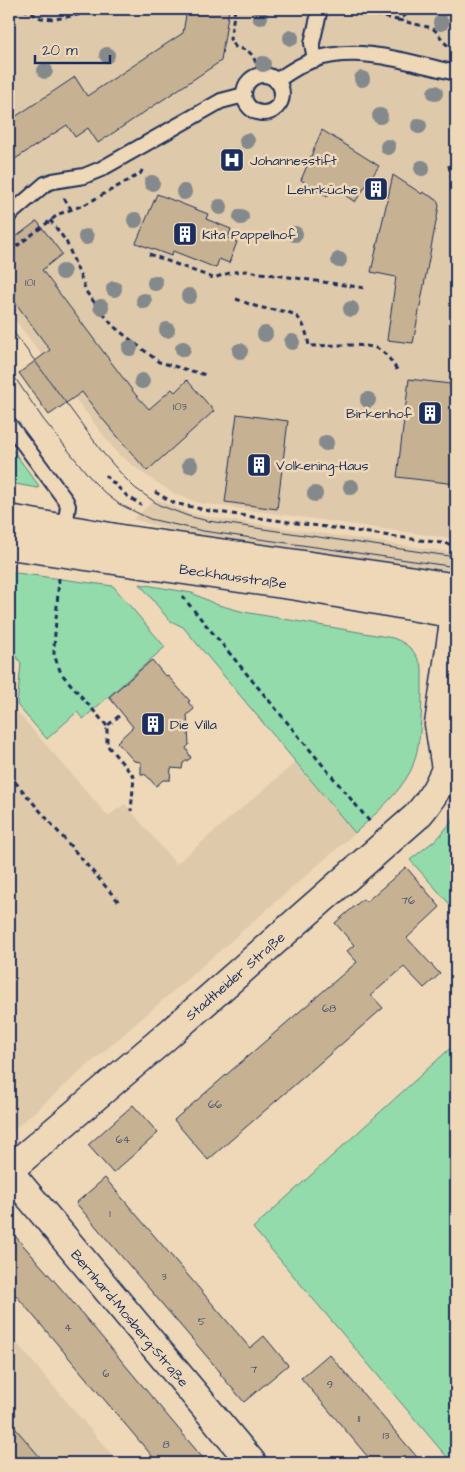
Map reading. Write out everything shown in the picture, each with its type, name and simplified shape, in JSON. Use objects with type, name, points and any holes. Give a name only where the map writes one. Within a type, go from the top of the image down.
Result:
[{"type":"street","name":"Beckhausstraße","points":[[9,519],[63,541]]},
{"type":"street","name":"Beckhausstraße","points":[[9,545],[63,541],[195,551],[402,579],[456,606]]},
{"type":"street","name":"Stadtheider Straße","points":[[9,1171],[387,843],[417,816],[431,800],[440,785],[451,758],[439,724],[456,606]]},
{"type":"street","name":"Bernhard-Mosberg-Straße","points":[[9,1171],[252,1463]]},
{"type":"lane","points":[[314,60],[312,43],[320,9]]},
{"type":"lane","points":[[276,81],[302,64],[336,55],[373,55],[456,73]]},
{"type":"lane","points":[[270,77],[276,81],[281,98],[275,108],[264,113],[253,110],[248,106],[244,95],[247,83],[252,78],[270,77]]},
{"type":"lane","points":[[9,215],[45,184],[84,176],[221,101],[244,95]]},
{"type":"lane","points":[[9,424],[66,501],[68,506],[63,541]]},
{"type":"path","points":[[23,9],[41,18],[56,19],[108,9]]},
{"type":"path","points":[[235,9],[230,39],[236,48],[246,49],[251,52],[261,76]]},
{"type":"path","points":[[350,9],[432,28],[437,31],[446,45],[456,49]]},
{"type":"path","points":[[397,20],[416,9]]},
{"type":"path","points":[[453,9],[456,19]]},
{"type":"path","points":[[454,188],[449,166],[456,157]]},
{"type":"path","points":[[50,220],[66,241],[87,294],[113,326],[159,362],[206,375]]},
{"type":"path","points":[[9,252],[41,226]]},
{"type":"path","points":[[149,254],[213,278],[233,272],[247,271],[364,288]]},
{"type":"path","points":[[236,299],[256,306],[282,309],[292,313],[301,320],[307,332],[309,346],[368,346],[379,350],[390,359],[398,371]]},
{"type":"path","points":[[105,475],[141,505]]},
{"type":"path","points":[[155,492],[174,503],[210,511],[456,545]]},
{"type":"path","points":[[63,541],[57,593],[54,655],[61,674],[107,726],[107,745],[134,777],[130,811]]},
{"type":"path","points":[[181,595],[387,843]]},
{"type":"path","points":[[9,662],[11,665],[9,687]]},
{"type":"path","points":[[107,726],[119,716]]},
{"type":"path","points":[[9,775],[119,902]]},
{"type":"shaded area","name":"Johannesstift","points":[[9,9],[456,9],[456,539],[199,503],[173,493],[117,453],[9,312]]},
{"type":"shaded area","points":[[156,499],[189,513],[208,517],[456,553],[456,572],[178,532],[133,519]]},
{"type":"shaded area","points":[[9,654],[16,664],[12,706],[108,816],[125,804],[176,864],[295,763],[355,833],[9,1134]]},
{"type":"shaded area","points":[[9,1334],[119,1463],[9,1463]]},
{"type":"green space","points":[[9,445],[39,486],[38,488],[9,483]]},
{"type":"green space","points":[[9,572],[113,586],[165,647],[83,719],[77,712],[47,739],[17,705],[21,663],[9,647]]},
{"type":"green space","points":[[140,584],[192,593],[215,604],[244,612],[393,638],[408,646],[417,657],[422,668],[421,722],[414,761],[410,772],[399,789],[355,833],[183,627],[169,620]]},
{"type":"green space","points":[[456,816],[456,911],[410,860],[439,837]]},
{"type":"green space","points":[[456,1043],[456,1463],[452,1463],[253,1228]]},
{"type":"building","points":[[187,9],[229,9],[221,61],[98,143],[88,128],[75,137],[67,125],[9,163],[9,121],[75,77],[87,96],[183,33]]},
{"type":"building","points":[[322,130],[379,166],[355,202],[333,187],[327,197],[301,180]]},
{"type":"building","points":[[393,175],[422,194],[423,192],[437,200],[439,206],[413,343],[387,340],[396,277],[371,272]]},
{"type":"building","name":"Kita Pappelhof","points":[[157,194],[208,214],[206,219],[231,229],[228,238],[237,242],[229,263],[219,259],[216,268],[173,251],[171,256],[136,243]]},
{"type":"building","points":[[37,221],[62,254],[42,270],[135,394],[149,409],[172,389],[175,392],[187,380],[214,411],[147,471],[82,392],[49,415],[19,373],[50,350],[9,294],[9,242]]},
{"type":"building","name":"Birkenhof","points":[[409,379],[450,384],[450,388],[456,389],[456,484],[397,477]]},
{"type":"building","name":"Volkening-Haus","points":[[237,414],[288,421],[277,509],[225,502]]},
{"type":"building","name":"Die Villa","points":[[152,660],[190,701],[188,702],[194,709],[187,715],[189,745],[186,748],[191,758],[183,763],[182,769],[171,768],[170,780],[163,780],[156,786],[146,775],[141,774],[141,762],[134,761],[117,742],[133,727],[109,697]]},
{"type":"building","points":[[406,867],[440,907],[407,938],[440,974],[424,988],[404,967],[371,995],[383,1008],[208,1160],[174,1120],[357,962],[347,951],[354,945],[335,923],[363,899],[366,902]]},
{"type":"building","points":[[133,1105],[158,1133],[113,1173],[88,1145]]},
{"type":"building","points":[[105,1178],[250,1348],[264,1336],[288,1365],[244,1402],[76,1203]]},
{"type":"building","points":[[9,1229],[207,1463],[158,1463],[9,1287]]},
{"type":"building","points":[[329,1354],[422,1463],[373,1463],[301,1378]]},
{"type":"building","points":[[9,1421],[45,1463],[9,1463]]},
{"type":"tram line","points":[[9,326],[103,453],[135,488],[159,505],[208,521],[456,557]]},
{"type":"tram line","points":[[9,369],[43,419],[93,481],[119,504],[150,519],[203,531],[456,567]]},
{"type":"place","name":"Johannesstift","points":[[232,160]]},
{"type":"place","name":"Lehrküche","points":[[376,189]]},
{"type":"place","name":"Kita Pappelhof","points":[[185,234]]},
{"type":"place","name":"Birkenhof","points":[[430,413]]},
{"type":"place","name":"Volkening-Haus","points":[[259,465]]},
{"type":"place","name":"Die Villa","points":[[153,724]]}]
